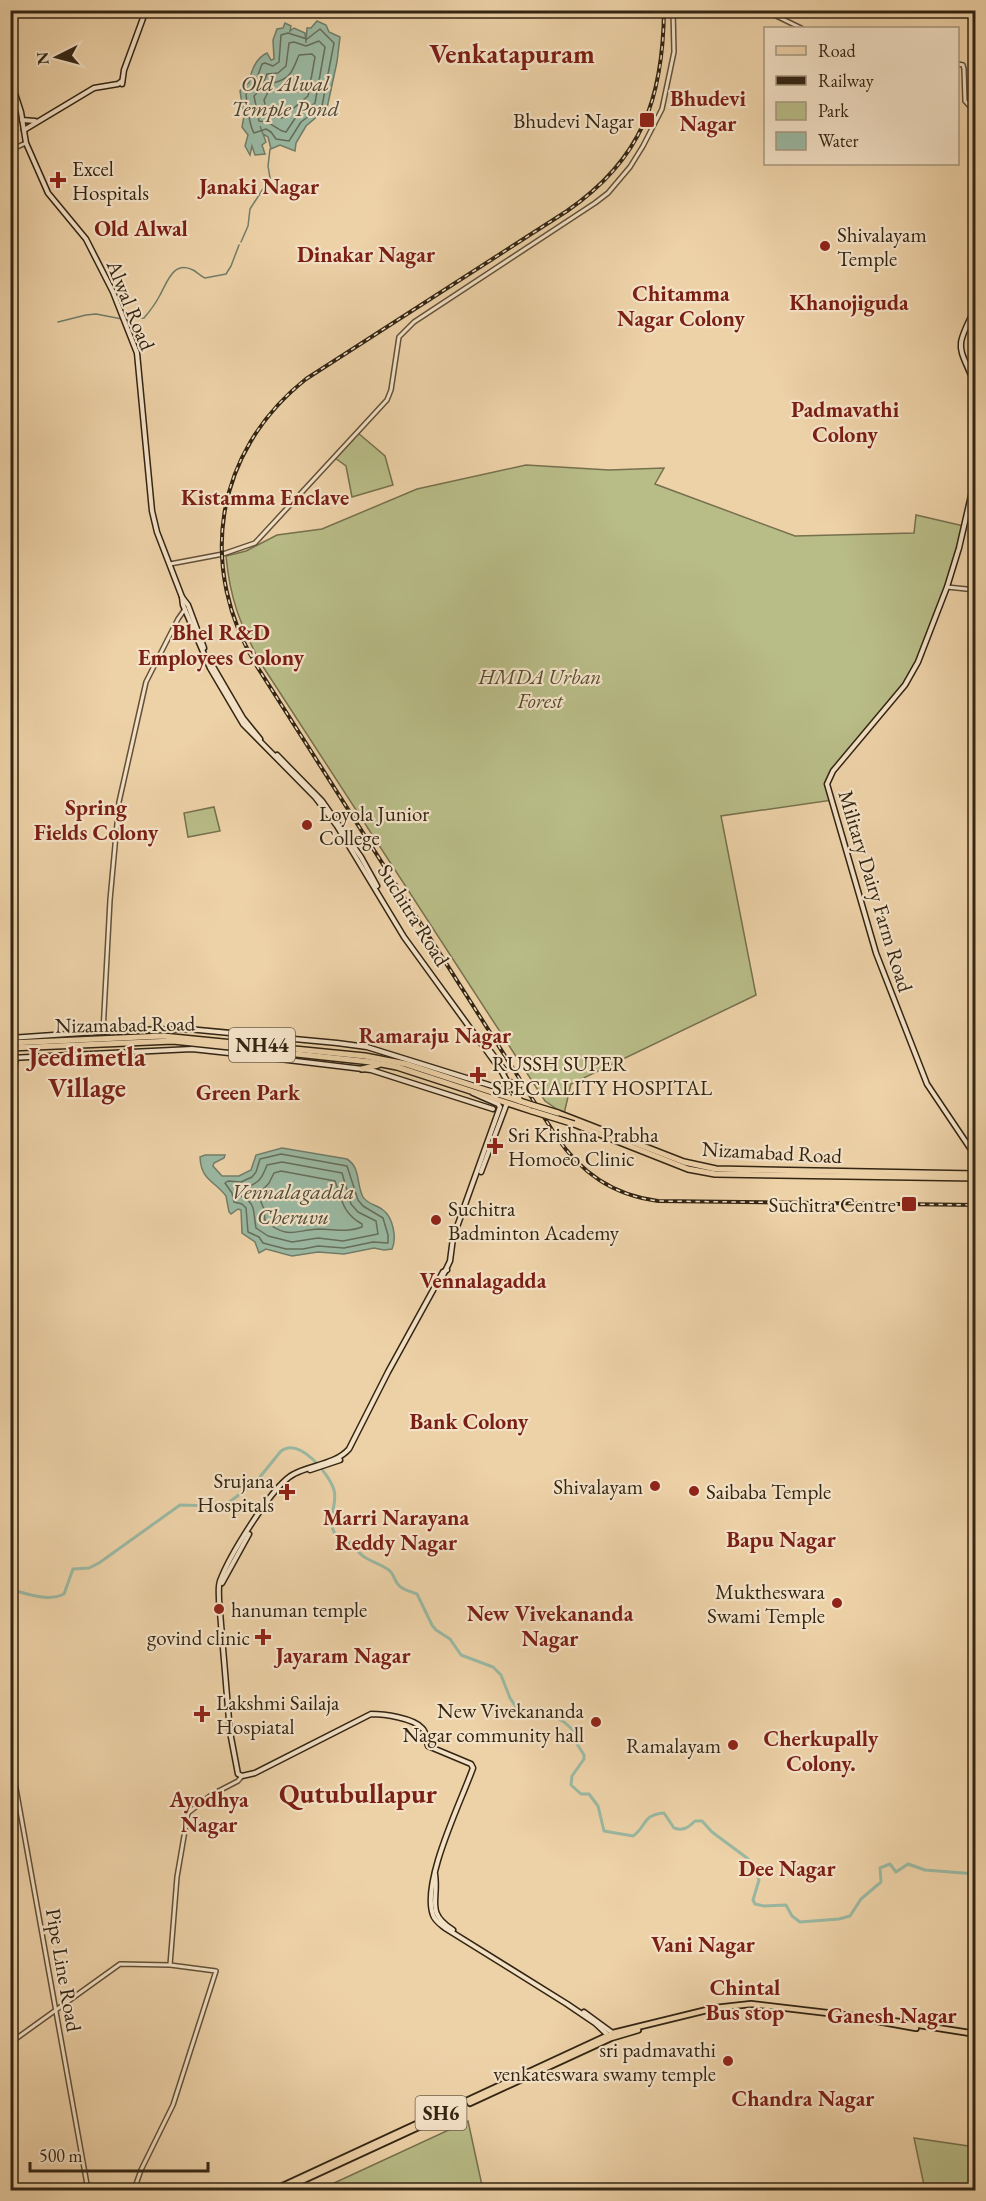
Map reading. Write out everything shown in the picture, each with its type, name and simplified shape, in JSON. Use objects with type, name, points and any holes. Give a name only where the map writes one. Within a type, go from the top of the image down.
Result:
[{"type":"highway","points":[[127,1030],[128,1038]]},
{"type":"highway","name":"Nizamabad Road","points":[[10,1043],[163,1036],[384,1059],[506,1100],[520,1101],[532,1108],[558,1113],[688,1169],[715,1174],[975,1176]]},
{"type":"highway","points":[[163,1042],[163,1050]]},
{"type":"highway","name":"Nizamabad Road","points":[[10,1048],[163,1042],[255,1047],[383,1064],[462,1085],[470,1090],[532,1108],[671,1160]]},
{"type":"highway","points":[[323,1057],[327,1064]]},
{"type":"highway","points":[[362,1069],[383,1064]]},
{"type":"highway","points":[[509,1081],[520,1101]]},
{"type":"main road","points":[[24,130],[35,121],[94,88],[122,81],[146,10]]},
{"type":"main road","name":"Alwal Road","points":[[10,78],[26,143],[48,193],[83,235],[95,256],[123,315],[137,353],[151,506],[156,531],[182,597]]},
{"type":"main road","points":[[22,120],[35,121]]},
{"type":"main road","points":[[975,307],[959,343],[961,354],[975,388]]},
{"type":"main road","name":"Military Dairy Farm Road","points":[[975,474],[959,548],[947,587],[921,653],[907,682],[828,780],[828,788],[876,953],[927,1084],[975,1157]]},
{"type":"main road","name":"Suchitra Road","points":[[182,597],[212,665],[243,718],[259,740],[322,801],[350,841],[411,943],[495,1057],[509,1081]]},
{"type":"main road","name":"Nizamabad Road","points":[[10,1038],[127,1030],[188,1029],[367,1047],[502,1089],[509,1081]]},
{"type":"main road","name":"Nizamabad Road","points":[[10,1058],[192,1049],[362,1069],[493,1109]]},
{"type":"main road","points":[[453,1242],[506,1100],[509,1081]]},
{"type":"main road","points":[[470,1090],[476,1096],[500,1105],[453,1242],[447,1270],[353,1446],[344,1457],[293,1477],[275,1496],[255,1523],[221,1586],[231,1733],[238,1774],[242,1776],[255,1773],[369,1715],[383,1714],[420,1726],[426,1734],[428,1746],[471,1764],[473,1768],[435,1873],[434,1906],[437,1916],[444,1924],[612,2036]]},
{"type":"main road","name":"SH6","points":[[274,2190],[612,2036],[715,2008],[751,2004],[858,2016],[975,2035]]},
{"type":"main road","name":"SH6","points":[[282,2190],[612,2036]]},
{"type":"street","points":[[170,564],[224,554],[255,543],[387,400],[391,390],[399,337],[403,331],[608,193],[630,167],[662,109],[674,52],[673,12],[683,10]]},
{"type":"street","points":[[764,10],[799,27]]},
{"type":"street","points":[[959,64],[963,65],[964,69],[965,101],[975,113]]},
{"type":"street","points":[[10,150],[26,143]]},
{"type":"street","points":[[947,587],[975,590]]},
{"type":"street","points":[[103,1032],[110,900],[119,802],[146,682],[186,607]]},
{"type":"street","points":[[10,1091],[17,1058]]},
{"type":"street","name":"Pipe Line Road","points":[[10,1755],[88,2190]]},
{"type":"street","points":[[170,1965],[177,1877],[188,1813],[203,1800],[238,1781],[242,1776]]},
{"type":"street","points":[[10,2043],[120,1964],[170,1965],[216,1971],[173,2105],[141,2170],[134,2190]]},
{"type":"green space","points":[[358,433],[385,456],[393,485],[352,497],[346,466],[335,458]]},
{"type":"green space","name":"HMDA Urban Forest","points":[[526,465],[609,470],[664,468],[655,484],[795,536],[914,533],[916,515],[964,526],[947,586],[926,642],[905,685],[829,776],[828,786],[833,800],[721,816],[756,995],[571,1084],[564,1114],[545,1101],[260,662],[237,611],[226,556],[246,551],[277,535],[322,529],[417,489]]},
{"type":"green space","points":[[214,807],[220,831],[188,837],[184,813]]},
{"type":"green space","points":[[468,2121],[483,2190],[319,2190]]},
{"type":"green space","points":[[914,2138],[975,2147],[975,2190],[925,2190]]},
{"type":"water","name":"Old Alwal Temple Pond","points":[[317,21],[326,25],[329,32],[340,37],[327,108],[306,126],[296,143],[295,151],[280,145],[271,149],[268,137],[263,134],[266,142],[262,145],[265,154],[255,155],[252,146],[250,155],[245,146],[248,135],[242,127],[244,116],[240,91],[249,83],[260,58],[267,53],[271,60],[274,59],[273,40],[277,29],[283,28],[285,23],[291,26],[290,31],[294,28],[305,33],[306,43],[307,28],[311,28]]},
{"type":"water","name":"Vennalagadda Cheruvu","points":[[282,1148],[347,1159],[354,1167],[363,1197],[383,1210],[392,1223],[394,1234],[392,1249],[374,1248],[344,1254],[318,1252],[292,1256],[266,1249],[259,1253],[255,1242],[242,1233],[241,1210],[238,1209],[231,1214],[229,1212],[226,1196],[206,1176],[200,1157],[225,1155],[213,1166],[222,1176],[239,1176],[251,1170],[256,1155]]},
{"type":"waterway","points":[[241,242],[248,226],[250,209],[270,178],[268,166],[270,149]]},
{"type":"waterway","points":[[127,319],[144,318],[157,301],[168,279],[180,268],[193,270],[205,278],[226,274],[239,245]]},
{"type":"waterway","points":[[58,322],[96,314],[122,319]]},
{"type":"waterway","points":[[10,1589],[44,1597],[64,1594],[73,1569],[89,1568],[99,1563],[180,1505],[214,1506],[228,1503],[255,1483],[281,1451],[289,1448],[297,1449],[313,1459],[331,1483],[335,1495],[332,1522],[335,1534],[349,1542],[369,1560],[390,1571],[401,1587],[417,1594],[432,1625],[450,1639],[461,1655],[493,1667],[501,1675],[510,1698],[520,1713],[540,1708],[573,1730],[574,1739],[584,1759],[572,1776],[571,1785],[581,1794],[589,1794],[598,1806],[604,1831],[633,1836],[651,1816],[664,1813],[677,1829],[685,1828],[695,1821],[702,1821],[712,1832],[747,1858],[756,1869],[759,1880],[753,1900],[755,1904],[786,1905],[792,1916],[800,1922],[850,1916],[861,1899],[881,1882],[880,1868],[890,1864],[896,1872],[908,1864],[925,1870],[976,1874]]},
{"type":"railway","points":[[664,10],[663,42],[653,99],[630,148],[614,170],[593,191],[567,211],[306,379],[275,409],[251,441],[234,477],[224,514],[222,553],[227,591],[239,630],[258,668],[556,1136],[587,1171],[627,1194],[658,1201],[976,1205]]},
{"type":"place","name":"Bhudevi Nagar","points":[[647,120]]},
{"type":"place","name":"Excel Hospitals","points":[[58,180]]},
{"type":"place","name":"Shivalayam Temple","points":[[825,246]]},
{"type":"place","name":"Loyola Junior College","points":[[307,825]]},
{"type":"place","name":"RUSSH SUPER SPECIALITY HOSPITAL","points":[[478,1075]]},
{"type":"place","name":"Sri Krishna Prabha Homoeo Clinic","points":[[495,1146]]},
{"type":"place","name":"Suchitra Centre","points":[[909,1204]]},
{"type":"place","name":"Suchitra Badminton Academy","points":[[436,1220]]},
{"type":"place","name":"Shivalayam","points":[[655,1486]]},
{"type":"place","name":"Saibaba Temple","points":[[694,1491]]},
{"type":"place","name":"Srujana Hospitals","points":[[287,1492]]},
{"type":"place","name":"Muktheswara Swami Temple","points":[[837,1603]]},
{"type":"place","name":"hanuman temple","points":[[219,1609]]},
{"type":"place","name":"govind clinic","points":[[263,1637]]},
{"type":"place","name":"Lakshmi Sailaja Hospiatal","points":[[202,1714]]},
{"type":"place","name":"New Vivekananda Nagar community hall","points":[[596,1722]]},
{"type":"place","name":"Ramalayam","points":[[733,1745]]},
{"type":"place","name":"sri padmavathi venkateswara swamy temple","points":[[728,2061]]},
{"type":"district","name":"Venkatapuram","points":[[512,53]]},
{"type":"district","name":"Bhudevi Nagar","points":[[708,110]]},
{"type":"district","name":"Janaki Nagar","points":[[259,186]]},
{"type":"district","name":"Old Alwal","points":[[141,228]]},
{"type":"district","name":"Dinakar Nagar","points":[[366,254]]},
{"type":"district","name":"Khanojiguda","points":[[849,302]]},
{"type":"district","name":"Chitamma Nagar Colony","points":[[681,306]]},
{"type":"district","name":"Padmavathi Colony","points":[[845,422]]},
{"type":"district","name":"Kistamma Enclave","points":[[265,497]]},
{"type":"district","name":"Bhel R&D Employees Colony","points":[[221,644]]},
{"type":"district","name":"Spring Fields Colony","points":[[96,820]]},
{"type":"district","name":"Ramaraju Nagar","points":[[435,1035]]},
{"type":"district","name":"Jeedimetla Village","points":[[87,1072]]},
{"type":"district","name":"Green Park","points":[[248,1092]]},
{"type":"district","name":"Vennalagadda","points":[[483,1280]]},
{"type":"district","name":"Bank Colony","points":[[469,1421]]},
{"type":"district","name":"Marri Narayana Reddy Nagar","points":[[396,1530]]},
{"type":"district","name":"Bapu Nagar","points":[[781,1539]]},
{"type":"district","name":"New Vivekananda Nagar","points":[[550,1626]]},
{"type":"district","name":"Jayaram Nagar","points":[[343,1655]]},
{"type":"district","name":"Cherkupally Colony.","points":[[821,1751]]},
{"type":"district","name":"Qutubullapur","points":[[358,1793]]},
{"type":"district","name":"Ayodhya Nagar","points":[[209,1812]]},
{"type":"district","name":"Dee Nagar","points":[[787,1868]]},
{"type":"district","name":"Vani Nagar","points":[[703,1944]]},
{"type":"district","name":"Chintal Bus stop","points":[[745,2000]]},
{"type":"district","name":"Ganesh Nagar","points":[[892,2015]]},
{"type":"district","name":"Chandra Nagar","points":[[803,2098]]}]
